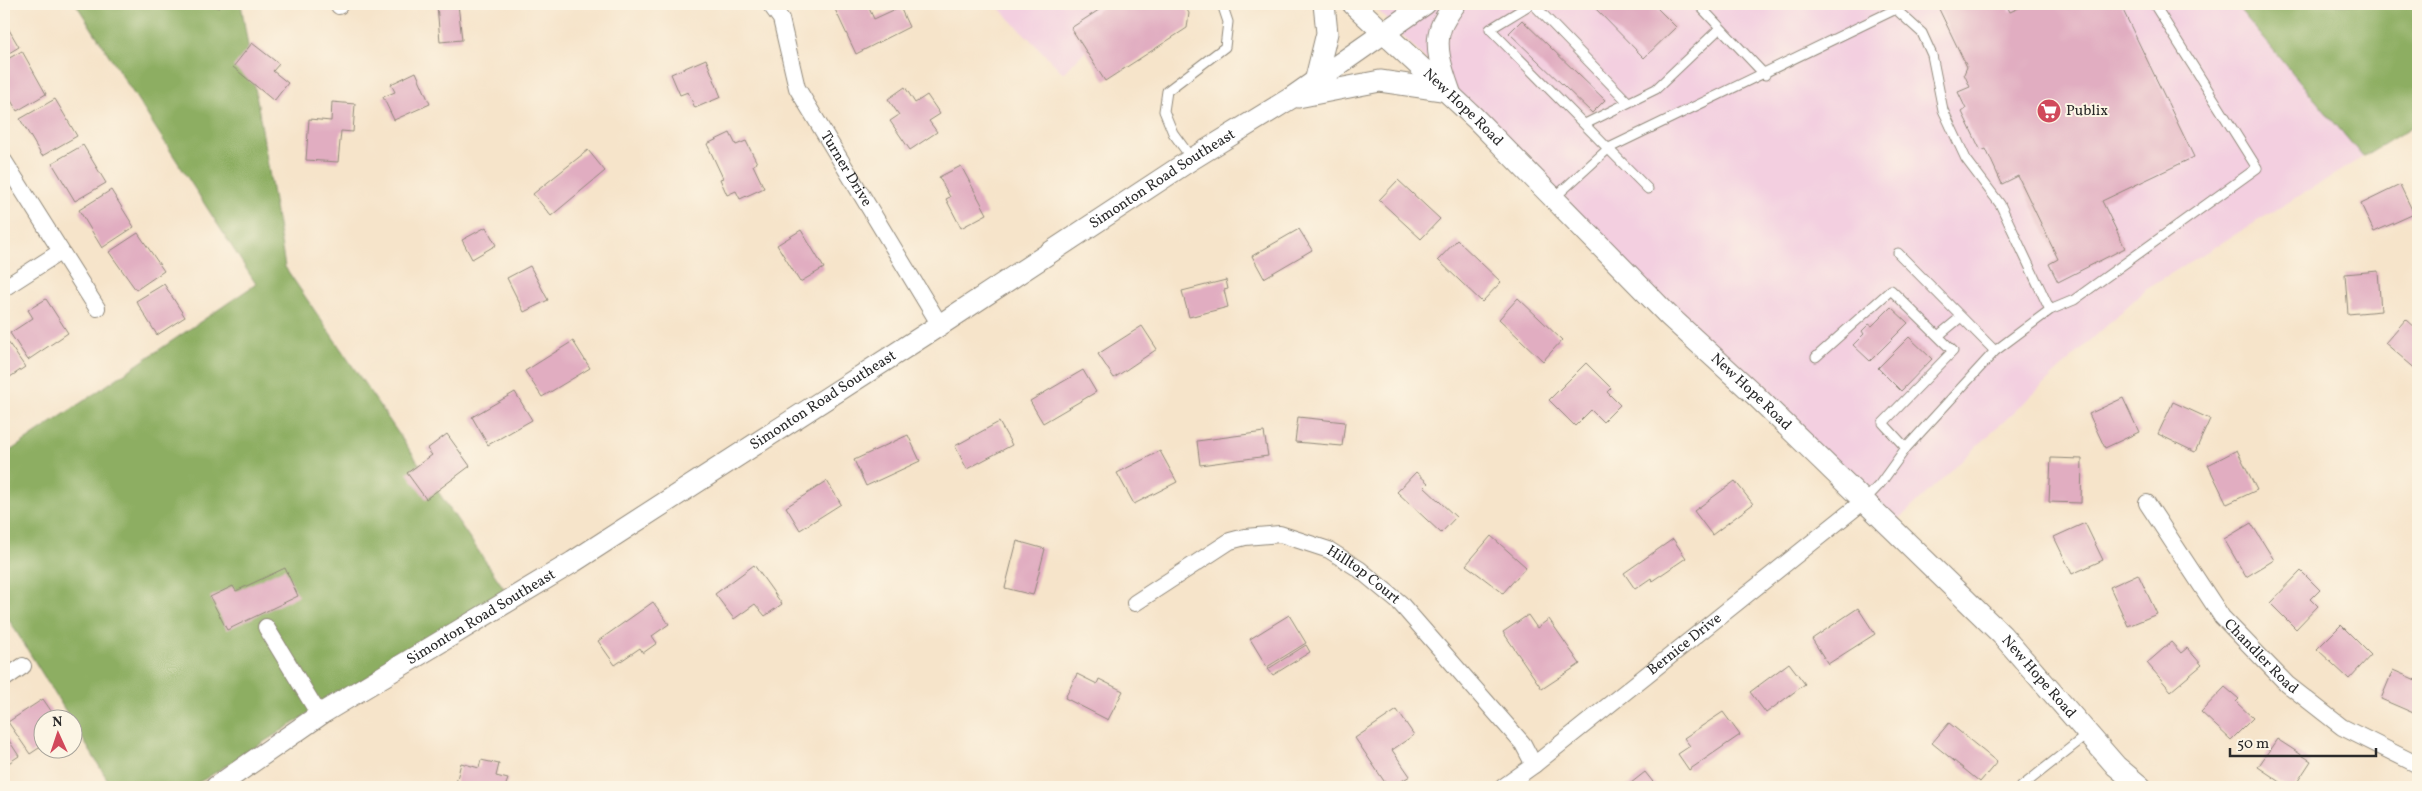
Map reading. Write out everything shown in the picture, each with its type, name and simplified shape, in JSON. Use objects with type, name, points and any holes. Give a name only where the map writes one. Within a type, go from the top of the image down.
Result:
[{"type":"street","name":"Turner Drive","points":[[770,4],[781,19],[797,88],[940,325]]},
{"type":"street","points":[[1315,82],[1327,33],[1324,4]]},
{"type":"street","name":"New Hope Road","points":[[1353,4],[1447,94],[1475,118],[1668,315],[1865,500],[2002,635],[2116,766],[2142,787]]},
{"type":"street","name":"Simonton Road Southeast","points":[[216,787],[320,716],[573,562],[940,325],[1192,159],[1291,98],[1425,4]]},
{"type":"street","points":[[1291,98],[1380,81],[1447,94],[1440,63],[1440,28],[1455,4]]},
{"type":"street","points":[[4,161],[97,308]]},
{"type":"street","points":[[4,288],[60,252]]},
{"type":"street","name":"Bernice Drive","points":[[1504,787],[1865,500]]},
{"type":"street","name":"Chandler Road","points":[[2147,503],[2222,617],[2286,684],[2342,727],[2418,765]]},
{"type":"street","name":"Hilltop Court","points":[[1135,603],[1230,541],[1245,537],[1280,534],[1329,550],[1359,569],[1400,603],[1523,744],[1534,765]]},
{"type":"street","points":[[266,627],[320,716]]},
{"type":"street","points":[[4,679],[23,666]]},
{"type":"lane","points":[[1192,159],[1173,133],[1164,111],[1167,90],[1225,47],[1228,22],[1222,4]]},
{"type":"lane","points":[[1628,102],[1532,4],[1490,29],[1648,189]]},
{"type":"lane","points":[[1698,4],[1765,74]]},
{"type":"lane","points":[[1865,500],[1880,484],[1906,448],[1995,350],[2050,310],[2074,300],[2257,168],[2154,4]]},
{"type":"lane","points":[[1553,199],[1609,148],[1765,74],[1893,6],[1922,33],[1932,55],[1943,110],[1966,159],[2000,204],[2050,310]]},
{"type":"lane","points":[[1585,124],[1656,89],[1720,28]]},
{"type":"lane","points":[[1898,253],[1995,350]]},
{"type":"lane","points":[[1816,357],[1891,290],[1953,351],[1883,423],[1906,448]]},
{"type":"lane","points":[[1938,336],[1960,317]]},
{"type":"lane","points":[[2020,787],[2088,734]]},
{"type":"shaded area","points":[[995,4],[1133,4],[1063,73]]},
{"type":"shaded area","points":[[1372,4],[2235,4],[2363,157],[2147,288],[1884,533]]},
{"type":"green space","points":[[76,4],[241,4],[285,267],[505,590],[205,779],[188,787],[112,787],[82,738],[82,708],[64,708],[4,612],[4,455],[256,284]]},
{"type":"green space","points":[[2235,4],[2418,4],[2418,123],[2363,157]]},
{"type":"building","points":[[205,4],[220,4],[219,8]]},
{"type":"building","points":[[437,4],[458,4],[462,40],[440,42]]},
{"type":"building","points":[[867,4],[874,19],[900,7],[909,27],[856,54],[833,5]]},
{"type":"building","points":[[1108,4],[1183,4],[1189,13],[1187,28],[1105,81],[1071,28]]},
{"type":"building","points":[[1596,4],[1653,4],[1676,27],[1644,58],[1593,6]]},
{"type":"building","points":[[1935,4],[2006,4],[2010,12],[2028,4],[2120,4],[2194,157],[2102,201],[2125,248],[2058,282],[2049,264],[2058,259],[2018,176],[2002,184],[1986,149],[1981,151],[1962,112],[1966,109],[1958,92],[1970,87],[1964,74],[1967,67]]},
{"type":"building","points":[[1522,20],[1605,100],[1592,113],[1509,33]]},
{"type":"building","points":[[4,21],[19,47],[4,56]]},
{"type":"building","points":[[252,43],[279,64],[273,71],[288,83],[274,101],[233,67]]},
{"type":"building","points":[[22,51],[46,94],[17,111],[4,88],[4,61]]},
{"type":"building","points":[[706,59],[721,97],[695,108],[688,92],[680,95],[671,74]]},
{"type":"building","points":[[416,72],[430,104],[394,120],[383,97],[395,92],[391,84]]},
{"type":"building","points":[[905,87],[915,103],[927,95],[940,114],[929,121],[937,132],[910,150],[890,121],[899,115],[888,99]]},
{"type":"building","points":[[55,99],[77,136],[42,156],[20,119]]},
{"type":"building","points":[[332,102],[355,104],[353,132],[341,131],[338,162],[306,160],[309,119],[331,121]]},
{"type":"building","points":[[730,133],[736,145],[746,141],[757,163],[753,165],[764,188],[740,199],[736,191],[727,195],[720,179],[723,178],[707,144]]},
{"type":"building","points":[[83,145],[106,183],[75,201],[52,163]]},
{"type":"building","points":[[588,150],[605,171],[551,216],[533,194]]},
{"type":"building","points":[[961,166],[987,214],[961,228],[946,199],[950,197],[939,177]]},
{"type":"building","points":[[1398,180],[1440,219],[1421,239],[1379,200]]},
{"type":"building","points":[[2400,185],[2414,214],[2374,232],[2361,204]]},
{"type":"building","points":[[111,190],[134,227],[102,248],[79,210]]},
{"type":"building","points":[[486,227],[496,245],[472,259],[462,240]]},
{"type":"building","points":[[1299,229],[1312,250],[1264,278],[1252,256]]},
{"type":"building","points":[[801,230],[824,268],[800,282],[777,245]]},
{"type":"building","points":[[138,233],[164,271],[136,290],[109,252]]},
{"type":"building","points":[[1457,240],[1501,282],[1482,302],[1438,260]]},
{"type":"building","points":[[530,266],[548,300],[524,312],[507,278]]},
{"type":"building","points":[[2378,271],[2381,311],[2348,314],[2345,274]]},
{"type":"building","points":[[1226,280],[1228,289],[1224,290],[1228,307],[1189,317],[1182,291]]},
{"type":"building","points":[[164,284],[185,317],[157,335],[136,301]]},
{"type":"building","points":[[1518,298],[1562,340],[1543,361],[1499,319]]},
{"type":"building","points":[[46,299],[68,333],[28,360],[10,333],[33,318],[28,310]]},
{"type":"building","points":[[1891,307],[1908,323],[1870,361],[1853,345],[1864,334],[1862,331],[1869,324],[1872,326]]},
{"type":"building","points":[[2406,319],[2418,330],[2418,371],[2385,343]]},
{"type":"building","points":[[1142,326],[1157,349],[1114,378],[1098,354]]},
{"type":"building","points":[[1909,337],[1932,359],[1901,391],[1878,368]]},
{"type":"building","points":[[6,339],[25,367],[4,381],[4,340]]},
{"type":"building","points":[[573,341],[590,368],[542,397],[525,371]]},
{"type":"building","points":[[1586,363],[1611,388],[1607,392],[1620,405],[1603,422],[1591,410],[1575,426],[1549,400]]},
{"type":"building","points":[[1083,370],[1096,392],[1043,423],[1030,401]]},
{"type":"building","points":[[515,392],[532,420],[488,445],[472,417]]},
{"type":"building","points":[[2123,398],[2139,432],[2105,448],[2089,414]]},
{"type":"building","points":[[2173,402],[2210,419],[2195,452],[2158,434]]},
{"type":"building","points":[[1298,417],[1345,422],[1342,446],[1295,442]]},
{"type":"building","points":[[999,422],[1012,445],[967,469],[955,446]]},
{"type":"building","points":[[1264,432],[1268,456],[1200,465],[1197,441]]},
{"type":"building","points":[[447,434],[470,466],[426,499],[407,473],[432,455],[427,449]]},
{"type":"building","points":[[908,435],[920,461],[866,486],[854,460]]},
{"type":"building","points":[[2237,450],[2257,490],[2227,504],[2208,465]]},
{"type":"building","points":[[1160,451],[1177,482],[1134,504],[1117,473]]},
{"type":"building","points":[[2051,458],[2082,459],[2081,503],[2049,502]]},
{"type":"building","points":[[1416,472],[1428,483],[1424,487],[1456,517],[1441,533],[1397,492]]},
{"type":"building","points":[[827,481],[841,504],[800,530],[786,507]]},
{"type":"building","points":[[1735,481],[1753,504],[1712,535],[1694,511]]},
{"type":"building","points":[[2085,523],[2103,560],[2072,574],[2054,537]]},
{"type":"building","points":[[2251,523],[2274,560],[2246,577],[2224,539]]},
{"type":"building","points":[[1491,536],[1526,567],[1503,593],[1466,565]]},
{"type":"building","points":[[1673,539],[1686,558],[1652,581],[1651,578],[1635,589],[1624,573]]},
{"type":"building","points":[[1017,541],[1045,549],[1033,595],[1005,588]]},
{"type":"building","points":[[754,565],[782,604],[765,616],[755,604],[734,619],[715,594]]},
{"type":"building","points":[[285,568],[298,596],[227,630],[210,597],[233,586],[236,591]]},
{"type":"building","points":[[2301,571],[2320,590],[2311,599],[2318,606],[2296,629],[2270,603]]},
{"type":"building","points":[[2138,574],[2157,614],[2128,626],[2110,587]]},
{"type":"building","points":[[653,602],[669,624],[652,636],[657,643],[643,653],[640,648],[615,665],[598,641]]},
{"type":"building","points":[[1858,608],[1875,634],[1828,664],[1812,639]]},
{"type":"building","points":[[1289,615],[1306,643],[1267,667],[1250,639]]},
{"type":"building","points":[[1528,615],[1537,628],[1549,619],[1580,664],[1542,689],[1503,632]]},
{"type":"building","points":[[2341,625],[2371,655],[2349,679],[2317,649]]},
{"type":"building","points":[[2171,642],[2181,653],[2187,648],[2202,665],[2171,691],[2147,663]]},
{"type":"building","points":[[1306,645],[1310,652],[1273,675],[1268,669]]},
{"type":"building","points":[[1789,663],[1805,684],[1766,713],[1750,692]]},
{"type":"building","points":[[2393,670],[2418,681],[2418,715],[2381,699]]},
{"type":"building","points":[[1077,674],[1097,684],[1099,679],[1123,691],[1108,720],[1065,698]]},
{"type":"building","points":[[2225,687],[2239,699],[2236,702],[2253,718],[2231,740],[2201,712]]},
{"type":"building","points":[[43,699],[49,708],[32,708],[32,753],[30,754],[8,722]]},
{"type":"building","points":[[1397,710],[1414,735],[1392,750],[1410,776],[1392,787],[1388,787],[1355,738]]},
{"type":"building","points":[[1723,712],[1740,735],[1689,770],[1678,754],[1690,746],[1684,738]]},
{"type":"building","points":[[1949,723],[1997,762],[1980,782],[1932,743]]},
{"type":"building","points":[[4,733],[19,756],[4,766]]},
{"type":"building","points":[[2277,739],[2311,761],[2294,787],[2288,787],[2258,767]]},
{"type":"building","points":[[481,760],[499,764],[496,776],[508,779],[505,787],[455,787],[461,763],[479,768]]},
{"type":"building","points":[[1645,772],[1657,787],[1626,787]]},
{"type":"building","points":[[1298,782],[1302,787],[1291,787]]},
{"type":"building","points":[[2337,782],[2352,787],[2335,787]]},
{"type":"place","name":"Publix","points":[[2049,111]]}]
